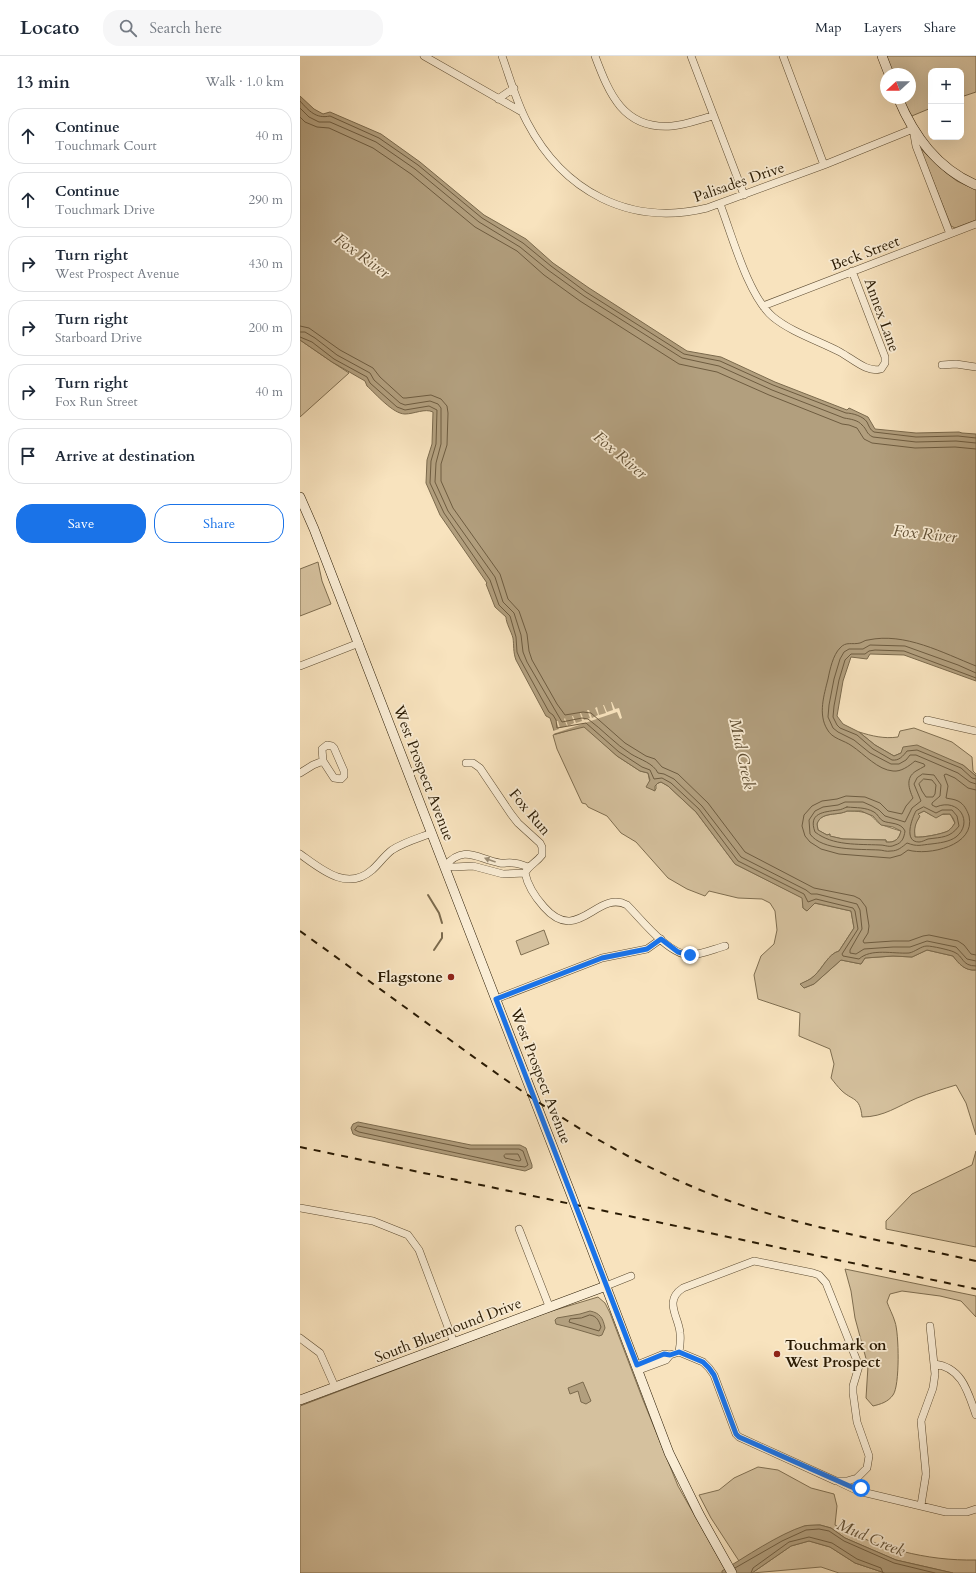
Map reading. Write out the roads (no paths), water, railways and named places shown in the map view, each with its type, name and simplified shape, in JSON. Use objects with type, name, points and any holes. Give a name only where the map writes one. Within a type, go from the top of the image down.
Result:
[{"type":"main road","points":[[882,56],[887,68]]},
{"type":"main road","points":[[901,104],[913,129],[928,150],[956,174],[976,185]]},
{"type":"main road","name":"West Prospect Avenue","points":[[300,497],[359,643],[638,1368],[658,1424],[679,1475],[699,1514],[730,1567],[739,1573]]},
{"type":"main road","name":"South Bluemound Drive","points":[[300,1400],[606,1286]]},
{"type":"street","points":[[424,56],[522,112]]},
{"type":"street","name":"Palisades Drive","points":[[502,56],[522,112],[540,143],[557,166],[583,188],[597,196],[623,207],[652,212],[688,212],[720,204],[824,165],[913,129]]},
{"type":"street","points":[[595,56],[607,87],[614,100],[623,110],[640,121],[660,126],[673,126],[714,116]]},
{"type":"street","points":[[691,56],[744,195]]},
{"type":"street","points":[[783,56],[824,165]]},
{"type":"street","points":[[498,99],[514,88]]},
{"type":"street","points":[[913,129],[916,146],[950,234]]},
{"type":"street","points":[[720,204],[751,288],[763,306]]},
{"type":"street","name":"Beck Street","points":[[763,306],[976,224]]},
{"type":"street","name":"Annex Lane","points":[[763,306],[777,320],[868,368],[878,370],[884,367],[885,357],[852,271]]},
{"type":"street","points":[[942,365],[956,364],[976,366]]},
{"type":"street","points":[[300,666],[359,643]]},
{"type":"street","points":[[927,720],[976,730]]},
{"type":"street","points":[[326,746],[332,746],[344,771],[344,777],[338,779],[334,778],[324,761],[322,749],[326,746]]},
{"type":"street","points":[[300,773],[313,765],[324,761]]},
{"type":"street","name":"Fox Run","points":[[466,763],[473,763],[480,768],[518,823],[540,844],[542,848],[542,855],[526,870]]},
{"type":"street","points":[[300,854],[328,874],[340,878],[357,878],[371,871],[387,854],[399,846],[432,833]]},
{"type":"street","points":[[444,866],[451,859],[467,853],[498,863],[513,863],[526,870]]},
{"type":"street","points":[[444,866],[473,866],[503,874],[526,870]]},
{"type":"street","points":[[526,870],[528,884],[533,895],[549,913],[564,921],[576,921],[607,903],[619,902],[627,905],[661,939],[672,948],[683,954],[696,954],[725,946]]},
{"type":"street","points":[[496,999],[602,958],[647,949],[661,939]]},
{"type":"street","points":[[300,1208],[373,1221],[408,1235],[419,1250],[454,1342]]},
{"type":"street","points":[[519,1229],[549,1306]]},
{"type":"street","points":[[679,1352],[680,1334],[673,1304],[677,1294],[684,1288],[754,1261],[819,1275],[828,1287],[859,1366],[854,1380],[853,1393],[857,1422],[869,1456],[860,1483],[863,1492]]},
{"type":"street","points":[[606,1286],[631,1276]]},
{"type":"street","points":[[921,1505],[926,1474],[921,1421],[933,1388],[935,1374],[930,1326]]},
{"type":"street","points":[[300,1338],[320,1353],[335,1387]]},
{"type":"street","points":[[638,1368],[664,1354],[670,1355],[679,1352],[703,1362],[714,1375],[736,1434],[739,1437],[863,1492],[946,1512],[967,1512],[976,1509]]},
{"type":"street","points":[[934,1364],[946,1366],[957,1374],[965,1388],[976,1415]]},
{"type":"street","points":[[836,1481],[852,1480],[857,1478],[865,1470]]},
{"type":"water","points":[[300,96],[314,109],[323,114],[330,112],[381,134],[420,162],[484,215],[526,239],[553,263],[687,351],[721,357],[775,382],[847,410],[849,408],[868,417],[875,429],[916,433],[959,432],[976,434],[976,681],[904,655],[870,654],[867,659],[851,657],[843,681],[837,716],[843,724],[859,732],[875,745],[894,756],[901,753],[903,747],[917,745],[963,765],[976,776],[976,970],[965,968],[953,956],[927,950],[912,957],[893,956],[865,958],[861,964],[841,960],[814,984],[804,988],[800,984],[817,973],[832,955],[839,951],[854,928],[851,911],[815,903],[807,911],[803,908],[802,898],[735,864],[696,812],[668,786],[661,782],[658,783],[655,786],[655,791],[646,787],[650,780],[648,773],[640,771],[617,756],[584,727],[555,734],[550,718],[546,716],[516,660],[513,638],[506,617],[495,607],[486,584],[487,583],[440,515],[426,483],[427,460],[432,444],[433,412],[423,411],[405,414],[395,411],[367,386],[365,381],[332,362],[300,340]],"holes":[[[847,811],[861,811],[873,816],[881,825],[893,827],[901,831],[899,836],[896,840],[889,842],[886,842],[886,840],[843,839],[830,836],[830,834],[827,835],[818,830],[817,824],[822,817]],[[924,811],[936,818],[943,814],[950,814],[955,823],[948,831],[915,837],[915,826],[920,816],[918,814]]]},
{"type":"water","points":[[358,1122],[471,1145],[520,1145],[526,1148],[532,1168],[525,1171],[358,1136],[353,1134],[351,1128],[353,1124]]},
{"type":"water","points":[[590,1311],[599,1315],[603,1321],[605,1328],[602,1335],[599,1336],[556,1324],[555,1320],[557,1318]]},
{"type":"water","points":[[583,1382],[591,1401],[586,1404],[581,1402],[578,1391],[570,1394],[568,1388]]},
{"type":"water","points":[[820,1525],[831,1528],[845,1538],[896,1560],[953,1573],[885,1573],[855,1563],[830,1547],[809,1541],[791,1546],[752,1573],[722,1573],[722,1571],[784,1534],[804,1526]]},
{"type":"waterway","points":[[428,895],[439,913],[442,923]]},
{"type":"waterway","points":[[434,950],[442,938],[442,933]]},
{"type":"railway","points":[[300,931],[477,1059],[562,1118],[622,1153],[652,1168],[719,1197],[791,1220],[976,1261]]},
{"type":"railway","points":[[300,1147],[976,1289]]},
{"type":"place","name":"Flagstone","points":[[451,977]]},
{"type":"place","name":"Touchmark on West Prospect","points":[[777,1354]]},
{"type":"water label","name":"Fox River","points":[[362,256]]},
{"type":"water label","name":"Fox River","points":[[620,455]]},
{"type":"water label","name":"Fox River","points":[[925,534]]},
{"type":"water label","name":"Mud Creek","points":[[742,754]]},
{"type":"water label","name":"Mud Creek","points":[[871,1538]]}]
